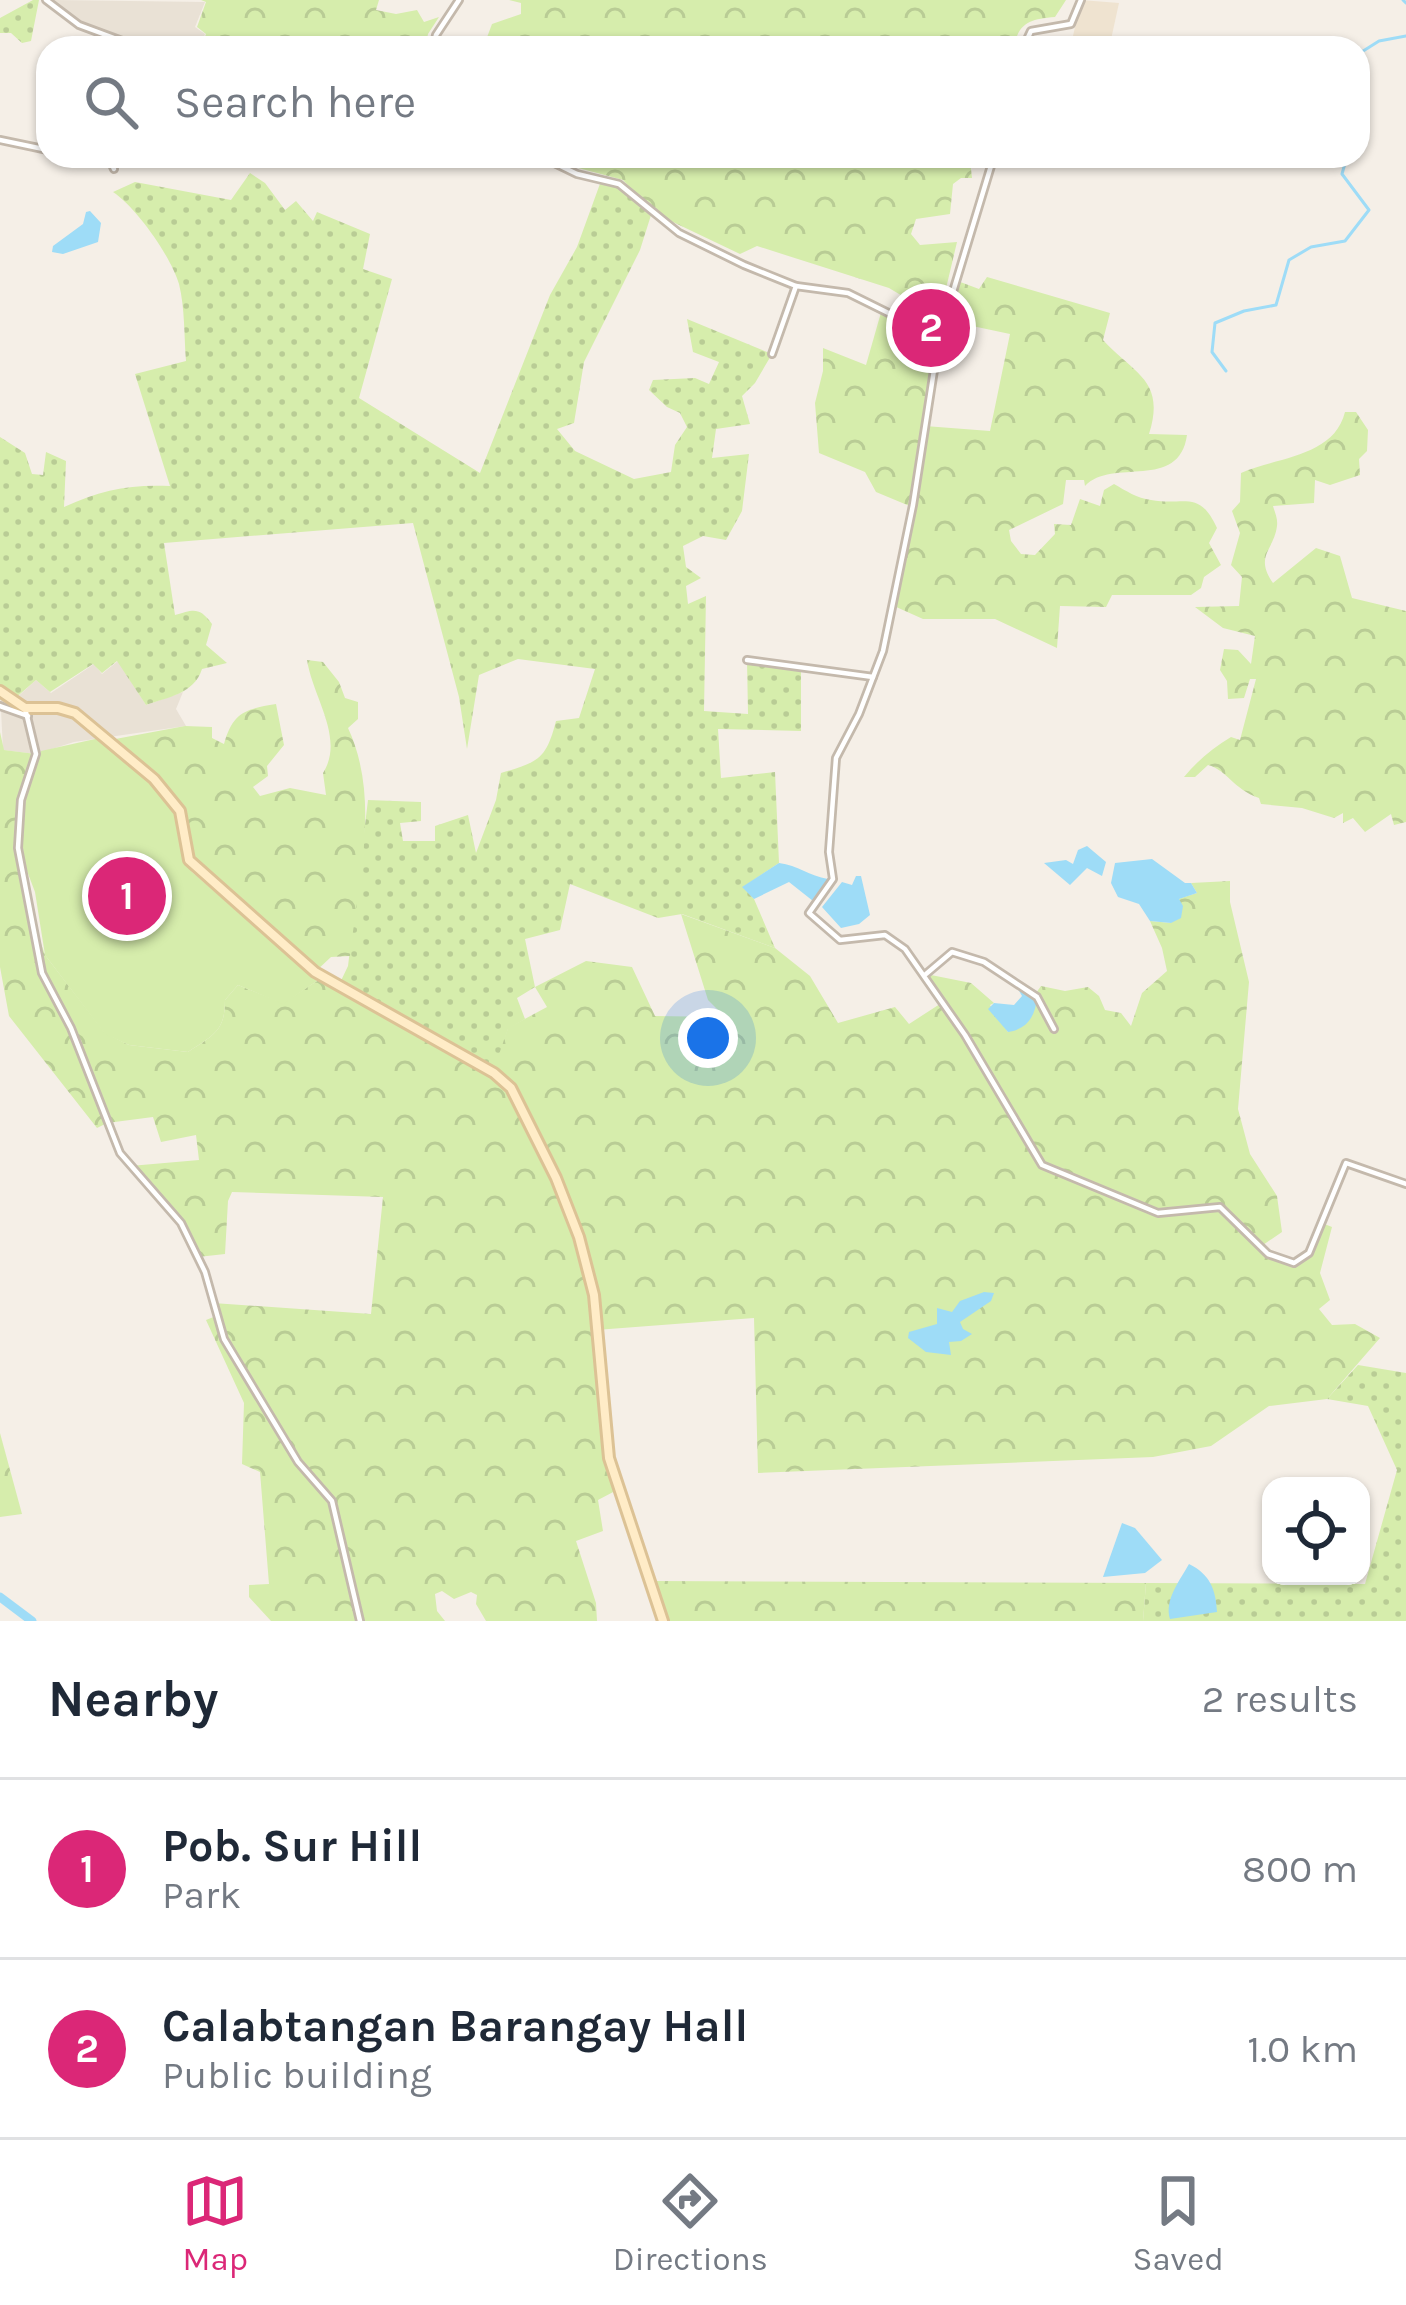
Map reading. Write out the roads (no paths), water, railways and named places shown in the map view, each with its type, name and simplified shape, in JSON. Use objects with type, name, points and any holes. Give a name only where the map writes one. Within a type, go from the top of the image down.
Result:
[{"type":"main road","points":[[0,691],[27,712],[69,710],[154,779],[180,811],[189,860],[315,972],[494,1073],[511,1088],[556,1178],[590,1274],[609,1458],[663,1621]]},
{"type":"street","points":[[46,0],[79,25],[109,36]]},
{"type":"street","points":[[436,36],[459,0]]},
{"type":"street","points":[[1029,36],[1031,31],[1071,24],[1081,0]]},
{"type":"street","points":[[0,140],[36,149]]},
{"type":"street","points":[[565,168],[619,184],[679,232],[796,286],[848,293],[939,338]]},
{"type":"street","points":[[990,168],[939,338],[897,590],[873,677],[836,758],[829,852],[833,879],[809,914],[840,940],[881,934],[893,938],[926,974],[1036,1157],[1076,1180],[1158,1214],[1220,1207],[1262,1250],[1294,1263],[1309,1253],[1346,1163],[1406,1184]]},
{"type":"street","points":[[772,354],[796,286]]},
{"type":"street","points":[[747,660],[873,677]]},
{"type":"street","points":[[0,706],[27,712],[36,754],[18,812],[18,848],[42,973],[71,1028],[120,1153],[181,1222],[206,1272],[224,1339],[298,1462],[332,1501],[360,1621]]},
{"type":"street","points":[[926,974],[952,952],[984,962],[1037,997],[1054,1029]]},
{"type":"water","points":[[90,211],[101,223],[98,242],[63,254],[52,252],[53,246],[83,224]]},
{"type":"water","points":[[1087,846],[1106,862],[1102,876],[1087,868],[1070,885],[1044,863],[1066,860],[1073,864],[1078,850]]},
{"type":"water","points":[[1152,859],[1191,883],[1197,893],[1179,899],[1181,918],[1171,923],[1150,921],[1139,904],[1118,897],[1111,883],[1115,863]]},
{"type":"water","points":[[779,863],[828,879],[813,901],[789,882],[754,899],[742,887]]},
{"type":"water","points":[[861,876],[870,915],[859,924],[841,928],[822,907],[842,882],[852,885]]},
{"type":"water","points":[[1018,989],[1037,998],[1036,1005],[1025,1025],[1008,1032],[988,1009],[994,1003],[1014,1005],[1022,996]]},
{"type":"water","points":[[994,1293],[991,1301],[960,1322],[972,1334],[949,1342],[951,1355],[926,1352],[908,1338],[909,1332],[937,1324],[937,1308],[952,1312],[960,1301]]},
{"type":"water","points":[[1122,1523],[1135,1528],[1162,1560],[1145,1573],[1103,1577]]},
{"type":"water","points":[[1189,1564],[1210,1584],[1217,1612],[1170,1619],[1171,1597]]},
{"type":"waterway","points":[[1403,0],[1406,3]]},
{"type":"waterway","points":[[1370,47],[1406,36]]},
{"type":"waterway","points":[[1226,371],[1212,352],[1215,323],[1276,305],[1289,260],[1311,247],[1345,241],[1369,210],[1342,174],[1344,168]]},
{"type":"waterway","points":[[0,1597],[32,1621]]},
{"type":"place","name":"Calabtangan Barangay Hall","points":[[931,328]]},
{"type":"place","name":"Pob. Sur Hill","points":[[127,896]]}]
